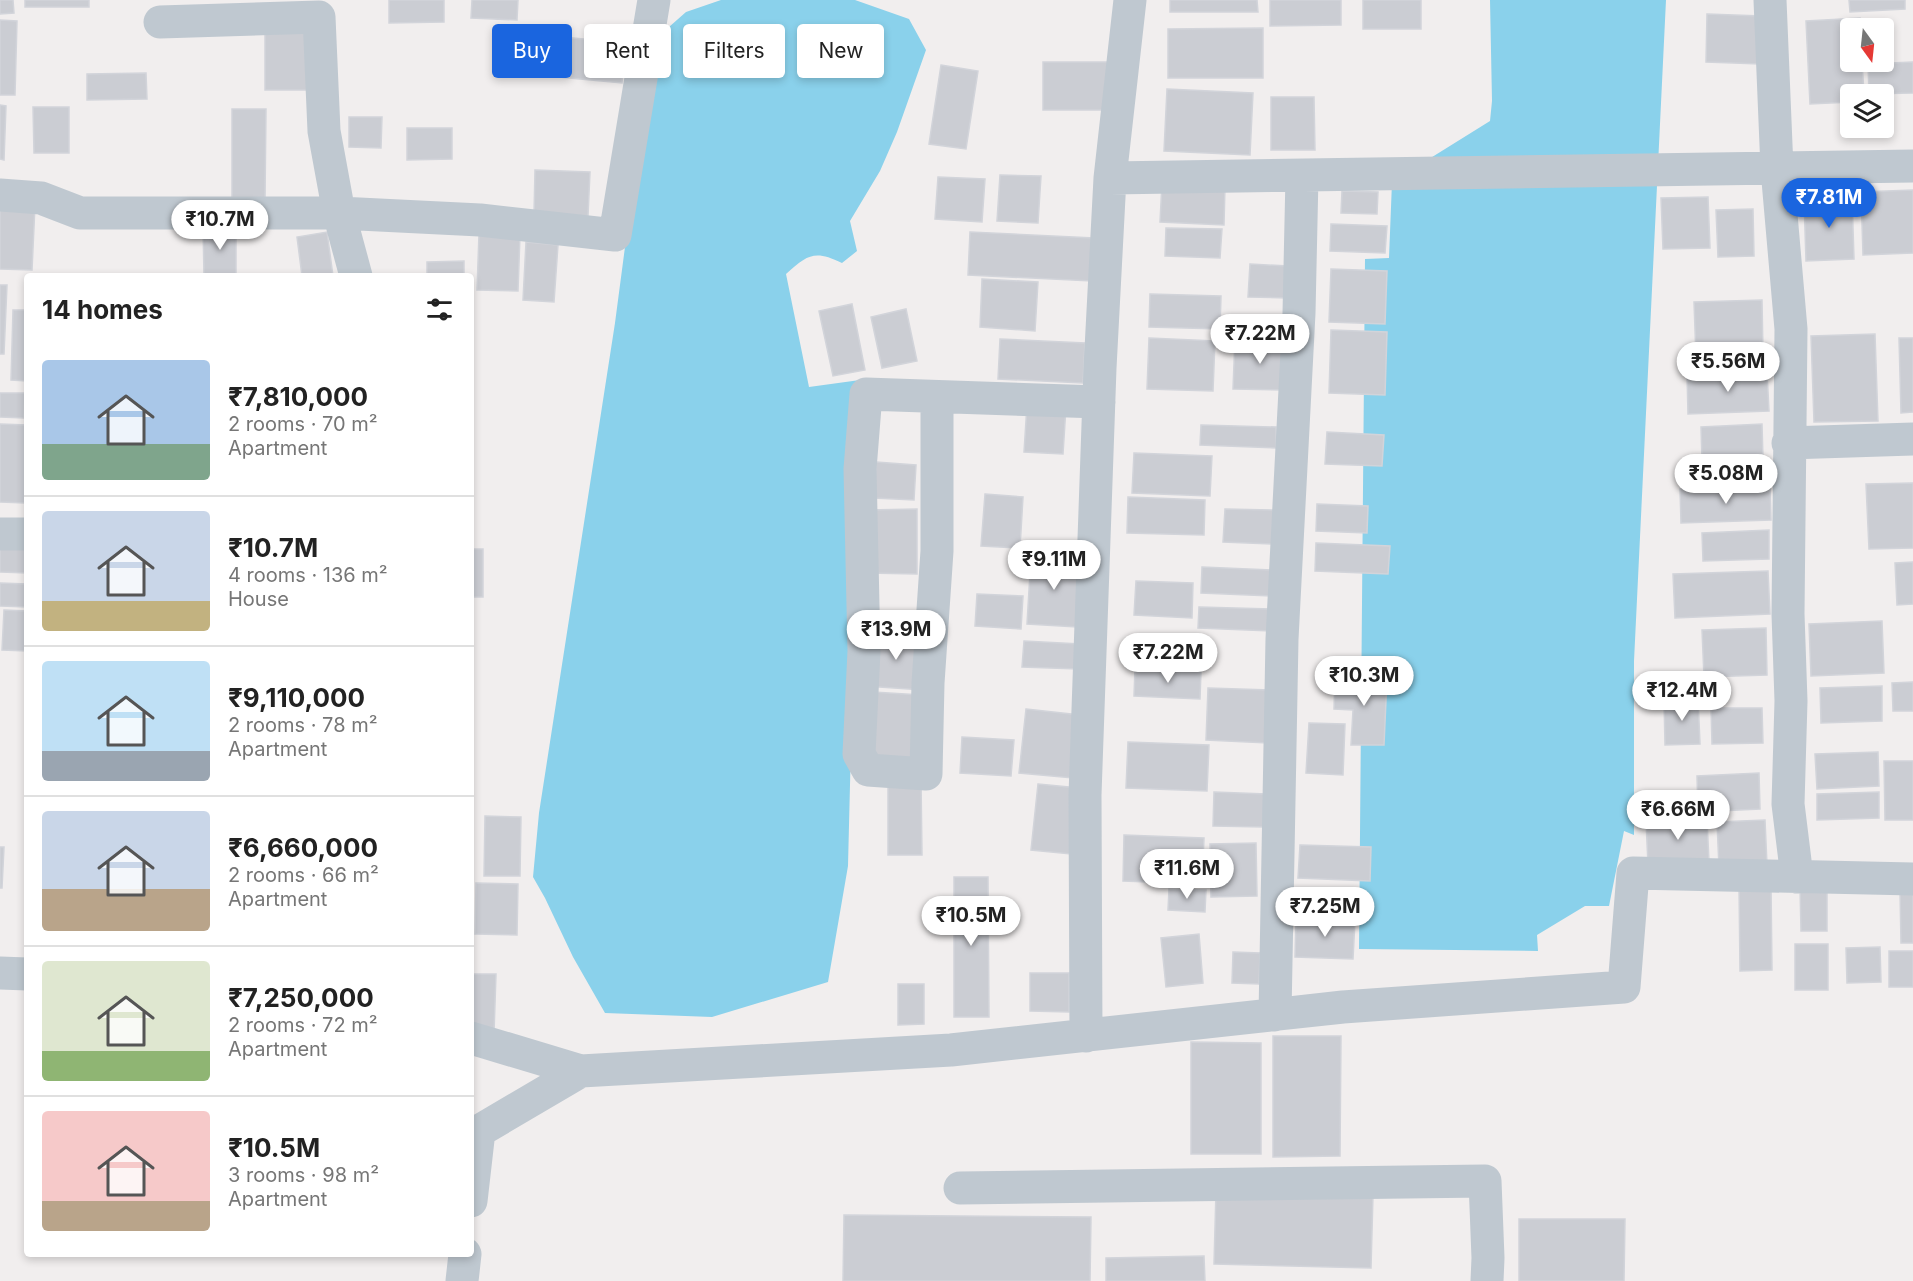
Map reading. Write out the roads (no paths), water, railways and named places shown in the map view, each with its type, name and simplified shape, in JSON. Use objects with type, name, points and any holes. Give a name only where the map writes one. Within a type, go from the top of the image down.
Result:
[{"type":"street","points":[[0,195],[41,198],[80,213],[339,213],[480,220],[615,235],[654,0]]},
{"type":"street","points":[[1086,1036],[1085,795],[1099,402],[1110,178],[1130,0]]},
{"type":"street","points":[[1770,0],[1777,169],[1791,329],[1788,443],[1788,614],[1791,701],[1788,804],[1797,877]]},
{"type":"street","points":[[160,22],[319,16],[324,131],[339,213],[355,273]]},
{"type":"street","points":[[1110,178],[1913,166]]},
{"type":"street","points":[[1275,1015],[1282,639],[1299,313],[1302,176]]},
{"type":"street","points":[[937,397],[937,551],[928,683],[926,774],[868,770],[859,754],[864,651],[860,469],[866,394],[1099,402]]},
{"type":"street","points":[[1788,443],[1913,439]]},
{"type":"street","points":[[0,534],[24,534]]},
{"type":"street","points":[[474,1039],[581,1071],[951,1050],[1343,1007],[1624,987],[1633,873],[1913,879]]},
{"type":"street","points":[[0,973],[24,974]]},
{"type":"street","points":[[474,1175],[479,1131],[581,1071]]},
{"type":"street","points":[[960,1188],[1485,1181],[1487,1281]]},
{"type":"street","points":[[462,1281],[465,1257]]},
{"type":"water","points":[[721,0],[855,0],[909,19],[926,50],[897,132],[880,171],[850,221],[857,251],[842,263],[825,256],[812,256],[800,262],[786,274],[809,387],[860,380],[848,866],[828,982],[712,1017],[605,1013],[573,957],[533,877],[539,813],[615,323],[647,78],[671,78],[671,25],[686,12]]},
{"type":"water","points":[[1490,0],[1666,0],[1634,661],[1634,835],[1624,831],[1609,906],[1585,906],[1537,935],[1538,951],[1359,949],[1365,259],[1389,258],[1392,182],[1490,121],[1492,101]]}]
